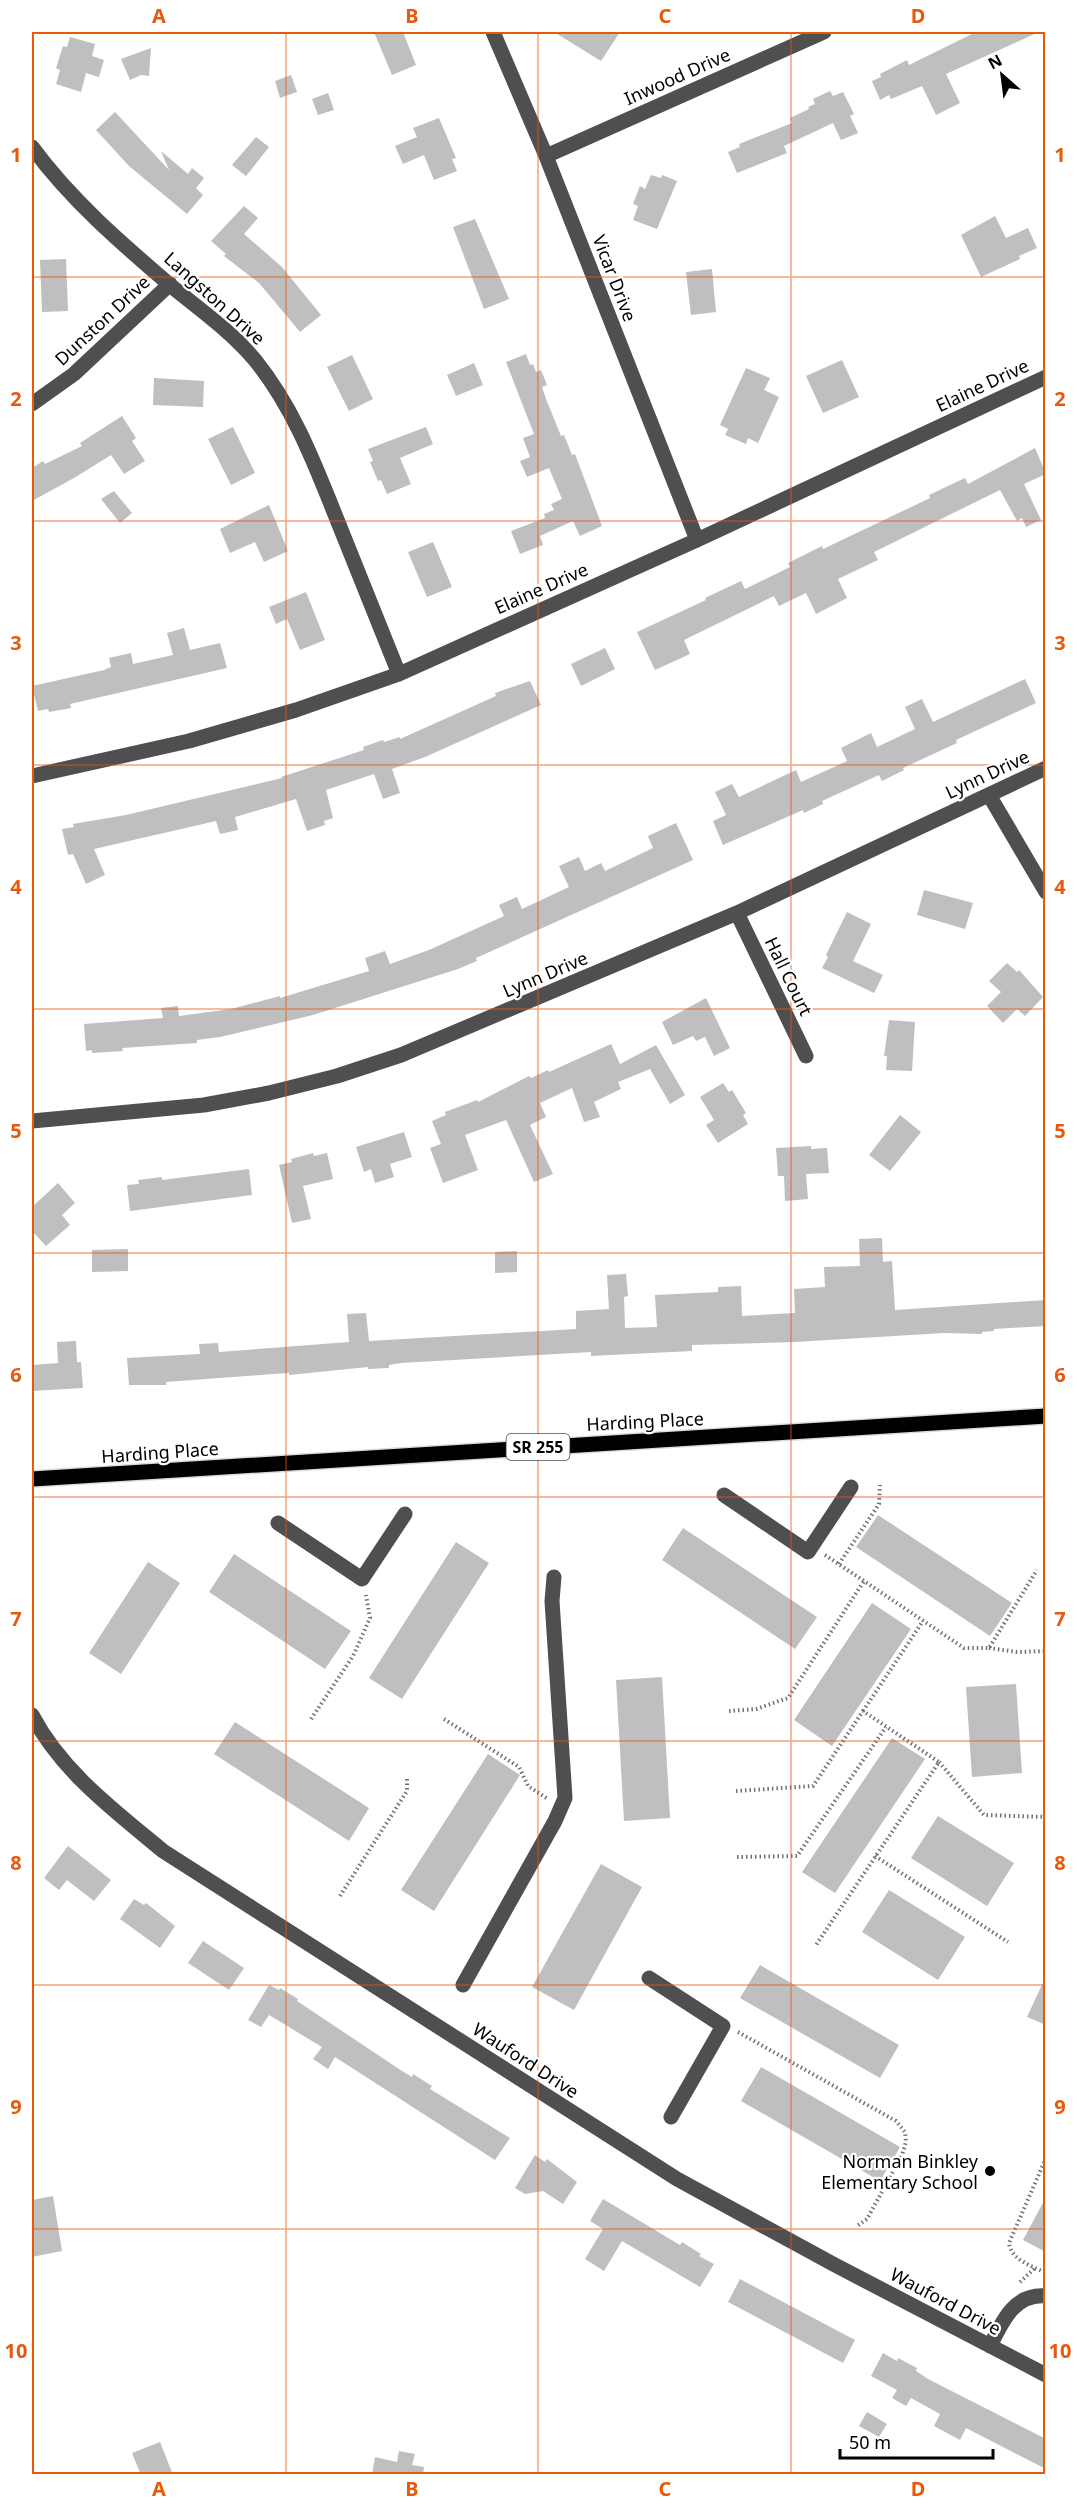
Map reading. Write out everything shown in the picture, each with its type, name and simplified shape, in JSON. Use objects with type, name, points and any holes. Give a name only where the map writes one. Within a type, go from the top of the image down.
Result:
[{"type":"main road","name":"Harding Place","points":[[32,1479],[1046,1416]]},
{"type":"street","name":"Vicar Drive","points":[[493,32],[546,156],[697,540]]},
{"type":"street","name":"Inwood Drive","points":[[546,156],[824,32]]},
{"type":"street","name":"Langston Drive","points":[[32,147],[53,177],[170,284],[226,330],[254,359],[278,390],[298,425],[314,462],[399,674]]},
{"type":"street","name":"Dunston Drive","points":[[32,404],[74,374],[170,284]]},
{"type":"street","name":"Elaine Drive","points":[[32,776],[189,741],[296,710],[399,674],[697,540],[1046,376]]},
{"type":"street","name":"Lynn Drive","points":[[32,1121],[204,1106],[269,1094],[337,1076],[421,1047],[736,913],[1046,768]]},
{"type":"street","points":[[988,795],[1046,892]]},
{"type":"street","name":"Hall Court","points":[[736,913],[806,1056]]},
{"type":"street","points":[[724,1495],[808,1552],[851,1487]]},
{"type":"street","points":[[279,1523],[362,1579],[405,1514]]},
{"type":"street","points":[[463,1985],[562,1807],[566,1790],[552,1601],[554,1577]]},
{"type":"street","name":"Wauford Drive","points":[[32,1715],[64,1762],[96,1796],[163,1851],[677,2178],[1046,2375]]},
{"type":"street","points":[[649,1978],[723,2026],[671,2117]]},
{"type":"street","points":[[990,2346],[1003,2320],[1017,2304],[1030,2297],[1046,2296]]},
{"type":"path","points":[[839,1564],[879,1504],[880,1485]]},
{"type":"path","points":[[812,1546],[964,1648],[989,1648],[1017,1652],[1046,1651]]},
{"type":"path","points":[[989,1648],[1037,1570]]},
{"type":"path","points":[[311,1719],[353,1656],[370,1618],[362,1579]]},
{"type":"path","points":[[729,1711],[756,1709],[788,1698],[864,1581]]},
{"type":"path","points":[[736,1791],[813,1786],[923,1621]]},
{"type":"path","points":[[863,1711],[939,1762],[984,1815],[1046,1816]]},
{"type":"path","points":[[444,1719],[519,1767],[528,1786],[562,1807]]},
{"type":"path","points":[[737,1857],[796,1857],[886,1727]]},
{"type":"path","points":[[816,1945],[939,1762]]},
{"type":"path","points":[[340,1896],[407,1791],[406,1778]]},
{"type":"path","points":[[875,1856],[1008,1942]]},
{"type":"path","points":[[723,2026],[755,2040],[896,2121],[902,2127],[906,2142],[902,2155],[867,2219],[856,2226]]},
{"type":"path","points":[[1046,2158],[1009,2242],[1012,2252],[1018,2258],[1046,2273]]},
{"type":"building","points":[[374,32],[403,32],[416,65],[392,75]]},
{"type":"building","points":[[554,32],[620,32],[601,61]]},
{"type":"building","points":[[976,32],[1039,32],[946,74],[960,103],[936,115],[922,86],[891,99],[889,95],[880,100],[872,81],[881,77],[880,74],[907,60],[909,65]]},
{"type":"building","points":[[70,37],[95,44],[92,56],[104,60],[99,77],[86,73],[81,92],[56,84],[60,70],[56,68],[63,46],[67,47]]},
{"type":"building","points":[[151,48],[149,76],[141,75],[130,80],[121,59]]},
{"type":"building","points":[[291,75],[297,92],[280,98],[275,81]]},
{"type":"building","points":[[830,91],[833,96],[843,92],[854,114],[850,116],[858,133],[841,140],[833,123],[784,146],[787,153],[737,173],[728,152],[740,147],[739,144],[792,123],[790,118],[809,109],[808,107],[815,104],[813,99]]},
{"type":"building","points":[[328,93],[334,110],[318,115],[312,99]]},
{"type":"building","points":[[115,112],[169,170],[161,151],[188,174],[192,168],[204,178],[196,188],[203,195],[187,214],[129,166],[96,130]]},
{"type":"building","points":[[439,118],[456,158],[452,159],[457,171],[434,180],[424,155],[403,164],[395,146],[417,137],[413,128]]},
{"type":"building","points":[[256,137],[269,147],[246,176],[232,165]]},
{"type":"building","points":[[651,175],[661,178],[662,175],[677,181],[657,229],[633,220],[638,206],[633,204],[640,186],[645,189]]},
{"type":"building","points":[[244,206],[258,218],[244,234],[282,267],[321,315],[300,332],[259,283],[224,256],[226,254],[211,241]]},
{"type":"building","points":[[995,216],[1006,238],[1028,228],[1037,248],[1019,256],[1020,259],[981,277],[961,235]]},
{"type":"building","points":[[475,219],[509,299],[484,309],[453,227]]},
{"type":"building","points":[[66,259],[68,311],[42,312],[40,260]]},
{"type":"building","points":[[712,269],[716,312],[691,315],[686,272]]},
{"type":"building","points":[[526,354],[530,365],[533,364],[536,372],[541,370],[547,385],[542,387],[546,399],[561,436],[564,435],[572,455],[575,454],[602,526],[580,536],[573,521],[540,536],[543,545],[520,554],[511,531],[545,518],[544,514],[554,510],[551,504],[562,499],[549,468],[527,477],[520,461],[530,457],[523,438],[534,434],[506,362]]},
{"type":"building","points":[[352,355],[373,399],[349,411],[327,367]]},
{"type":"building","points":[[842,360],[859,397],[823,413],[806,376]]},
{"type":"building","points":[[474,363],[483,385],[456,396],[447,375]]},
{"type":"building","points":[[746,368],[770,378],[764,390],[779,397],[758,443],[748,438],[746,444],[725,435],[728,429],[720,425]]},
{"type":"building","points":[[154,378],[204,381],[203,407],[153,405]]},
{"type":"building","points":[[122,416],[136,438],[132,441],[145,461],[124,474],[111,455],[32,501],[32,468],[43,461],[45,464],[82,446],[80,443]]},
{"type":"building","points":[[233,427],[255,473],[231,485],[208,439]]},
{"type":"building","points":[[426,427],[433,444],[400,458],[411,484],[387,494],[381,480],[378,481],[370,462],[373,461],[368,449]]},
{"type":"building","points":[[1035,448],[1046,474],[1024,484],[1041,520],[1026,527],[1022,518],[1017,521],[1000,490],[874,552],[878,560],[838,579],[847,598],[816,614],[806,593],[779,606],[774,596],[684,640],[690,654],[655,670],[637,632],[741,581],[745,589],[790,567],[788,563],[822,546],[823,549],[930,498],[929,495],[965,478],[968,484]]},
{"type":"building","points":[[114,491],[132,513],[120,523],[101,499]]},
{"type":"building","points":[[269,505],[288,551],[264,562],[255,542],[230,553],[220,529]]},
{"type":"building","points":[[433,542],[452,587],[427,597],[408,552]]},
{"type":"building","points":[[306,592],[325,640],[300,650],[287,619],[276,624],[269,607]]},
{"type":"building","points":[[184,628],[190,650],[220,643],[227,668],[70,704],[71,708],[49,712],[48,709],[38,711],[32,686],[104,670],[111,667],[109,658],[131,653],[133,664],[173,655],[167,633]]},
{"type":"building","points":[[605,648],[615,669],[581,686],[571,664]]},
{"type":"building","points":[[1025,679],[1036,703],[956,740],[957,743],[903,768],[904,770],[882,781],[879,775],[822,801],[823,804],[804,813],[803,810],[723,845],[713,821],[726,815],[715,792],[732,784],[739,797],[796,770],[801,782],[847,761],[841,748],[871,733],[877,747],[915,729],[905,707],[922,699],[933,722]]},
{"type":"building","points":[[530,681],[541,705],[425,757],[392,769],[400,793],[383,799],[374,774],[326,790],[333,818],[324,821],[325,825],[307,831],[296,799],[235,817],[238,830],[220,834],[216,821],[94,849],[105,875],[86,884],[73,854],[68,855],[62,829],[74,827],[73,824],[126,815],[282,778],[364,750],[363,747],[383,740],[384,742],[400,737],[400,739],[496,696],[495,693]]},
{"type":"building","points":[[676,823],[693,860],[476,958],[477,961],[458,969],[313,1015],[220,1037],[197,1040],[197,1043],[122,1048],[123,1051],[92,1053],[92,1050],[86,1051],[84,1024],[163,1018],[161,1008],[178,1006],[179,1016],[231,1009],[280,996],[280,998],[369,971],[365,958],[385,951],[390,964],[429,950],[504,916],[499,905],[517,897],[522,909],[569,887],[559,866],[579,857],[585,871],[601,863],[605,871],[653,848],[648,836]]},
{"type":"building","points":[[924,890],[973,903],[965,929],[917,915]]},
{"type":"building","points":[[847,912],[871,924],[853,961],[883,975],[874,993],[822,968]]},
{"type":"building","points":[[1007,963],[1017,972],[1019,970],[1043,997],[1025,1016],[1017,1009],[1003,1023],[987,1006],[1001,992],[989,981]]},
{"type":"building","points":[[706,998],[730,1048],[714,1056],[705,1037],[696,1041],[693,1036],[673,1045],[662,1022]]},
{"type":"building","points":[[889,1020],[915,1022],[912,1071],[886,1070],[887,1056],[884,1056]]},
{"type":"building","points":[[611,1044],[620,1064],[656,1045],[685,1095],[670,1104],[650,1069],[618,1082],[621,1089],[594,1102],[600,1117],[584,1122],[572,1088],[540,1103],[546,1117],[530,1125],[553,1174],[534,1182],[506,1120],[465,1135],[478,1170],[443,1183],[430,1148],[441,1144],[432,1121],[446,1115],[445,1112],[477,1100],[478,1102],[529,1076],[531,1078],[548,1070],[549,1072]]},
{"type":"building","points":[[723,1083],[729,1092],[732,1090],[746,1113],[743,1115],[748,1124],[718,1143],[706,1125],[714,1120],[700,1097]]},
{"type":"building","points":[[900,1115],[921,1132],[890,1171],[869,1155]]},
{"type":"building","points":[[404,1132],[412,1157],[390,1164],[394,1177],[375,1183],[371,1169],[364,1172],[356,1147]]},
{"type":"building","points":[[811,1146],[811,1149],[827,1148],[829,1173],[806,1174],[808,1199],[785,1201],[784,1176],[778,1176],[776,1148]]},
{"type":"building","points":[[313,1153],[314,1156],[327,1153],[333,1179],[303,1186],[311,1219],[292,1223],[279,1165]]},
{"type":"building","points":[[249,1169],[252,1195],[130,1211],[127,1185],[139,1184],[138,1180],[162,1177],[162,1180]]},
{"type":"building","points":[[58,1183],[75,1203],[62,1215],[70,1225],[46,1246],[32,1231],[32,1207]]},
{"type":"building","points":[[882,1238],[883,1262],[892,1261],[895,1310],[1046,1300],[1046,1326],[994,1329],[994,1331],[982,1332],[982,1334],[944,1333],[795,1342],[692,1345],[692,1351],[591,1356],[591,1352],[401,1363],[389,1365],[389,1368],[368,1369],[368,1367],[289,1375],[289,1373],[166,1382],[166,1385],[129,1385],[127,1358],[200,1354],[199,1344],[218,1343],[219,1352],[349,1342],[347,1314],[366,1313],[369,1341],[576,1329],[576,1311],[609,1309],[607,1275],[626,1274],[628,1296],[624,1297],[625,1328],[657,1327],[655,1295],[718,1292],[718,1287],[741,1286],[742,1316],[795,1313],[794,1289],[825,1287],[824,1267],[860,1266],[859,1239]]},
{"type":"building","points":[[128,1249],[128,1271],[92,1272],[92,1250]]},
{"type":"building","points":[[517,1251],[517,1272],[495,1273],[495,1252]]},
{"type":"building","points":[[76,1341],[77,1362],[81,1362],[83,1388],[32,1391],[32,1365],[58,1363],[57,1342]]},
{"type":"building","points":[[878,1515],[1012,1603],[990,1636],[856,1547]]},
{"type":"building","points":[[683,1528],[817,1617],[795,1649],[662,1560]]},
{"type":"building","points":[[456,1542],[489,1563],[402,1699],[369,1678]]},
{"type":"building","points":[[234,1554],[351,1631],[325,1669],[209,1592]]},
{"type":"building","points":[[148,1562],[180,1583],[121,1674],[89,1653]]},
{"type":"building","points":[[872,1603],[911,1629],[832,1746],[794,1720]]},
{"type":"building","points":[[662,1677],[670,1818],[624,1821],[616,1680]]},
{"type":"building","points":[[1016,1684],[1022,1773],[972,1777],[966,1687]]},
{"type":"building","points":[[235,1722],[369,1808],[349,1841],[214,1754]]},
{"type":"building","points":[[892,1738],[925,1759],[835,1893],[802,1872]]},
{"type":"building","points":[[488,1754],[520,1775],[434,1911],[401,1890]]},
{"type":"building","points":[[938,1816],[1014,1863],[987,1906],[911,1858]]},
{"type":"building","points":[[68,1846],[111,1880],[94,1901],[67,1880],[59,1890],[44,1878]]},
{"type":"building","points":[[601,1864],[642,1887],[574,2010],[532,1987]]},
{"type":"building","points":[[889,1890],[965,1937],[938,1980],[862,1932]]},
{"type":"building","points":[[134,1899],[144,1905],[146,1903],[175,1926],[160,1948],[120,1919]]},
{"type":"building","points":[[203,1941],[244,1968],[229,1990],[188,1963]]},
{"type":"building","points":[[760,1965],[899,2045],[880,2078],[740,1998]]},
{"type":"building","points":[[1046,1976],[1046,2025],[1027,2017]]},
{"type":"building","points":[[269,1985],[279,1990],[280,1988],[298,1999],[297,2001],[402,2071],[412,2077],[413,2074],[432,2086],[430,2089],[510,2138],[495,2160],[335,2057],[328,2069],[313,2059],[322,2047],[269,2015],[261,2027],[248,2020]]},
{"type":"building","points":[[761,2067],[900,2147],[880,2181],[741,2101]]},
{"type":"building","points":[[535,2155],[545,2162],[547,2159],[577,2182],[563,2204],[543,2191],[525,2194],[515,2188]]},
{"type":"building","points":[[53,2196],[62,2251],[32,2257],[32,2200]]},
{"type":"building","points":[[1046,2197],[1046,2252],[1023,2240]]},
{"type":"building","points":[[603,2199],[680,2245],[682,2242],[701,2254],[699,2256],[714,2264],[700,2287],[622,2241],[604,2271],[585,2259],[603,2229],[590,2221]]},
{"type":"building","points":[[740,2279],[855,2340],[843,2363],[728,2302]]},
{"type":"building","points":[[883,2353],[917,2368],[916,2371],[928,2379],[1046,2439],[1046,2469],[966,2428],[960,2440],[934,2426],[940,2414],[911,2398],[906,2406],[892,2398],[897,2390],[871,2376]]},
{"type":"building","points":[[867,2412],[887,2424],[879,2437],[859,2426]]},
{"type":"building","points":[[160,2442],[173,2475],[141,2475],[132,2453]]},
{"type":"building","points":[[399,2451],[415,2454],[412,2465],[424,2467],[423,2475],[372,2475],[375,2457],[397,2462]]},
{"type":"place","name":"Norman Binkley Elementary School","points":[[990,2171]]}]
